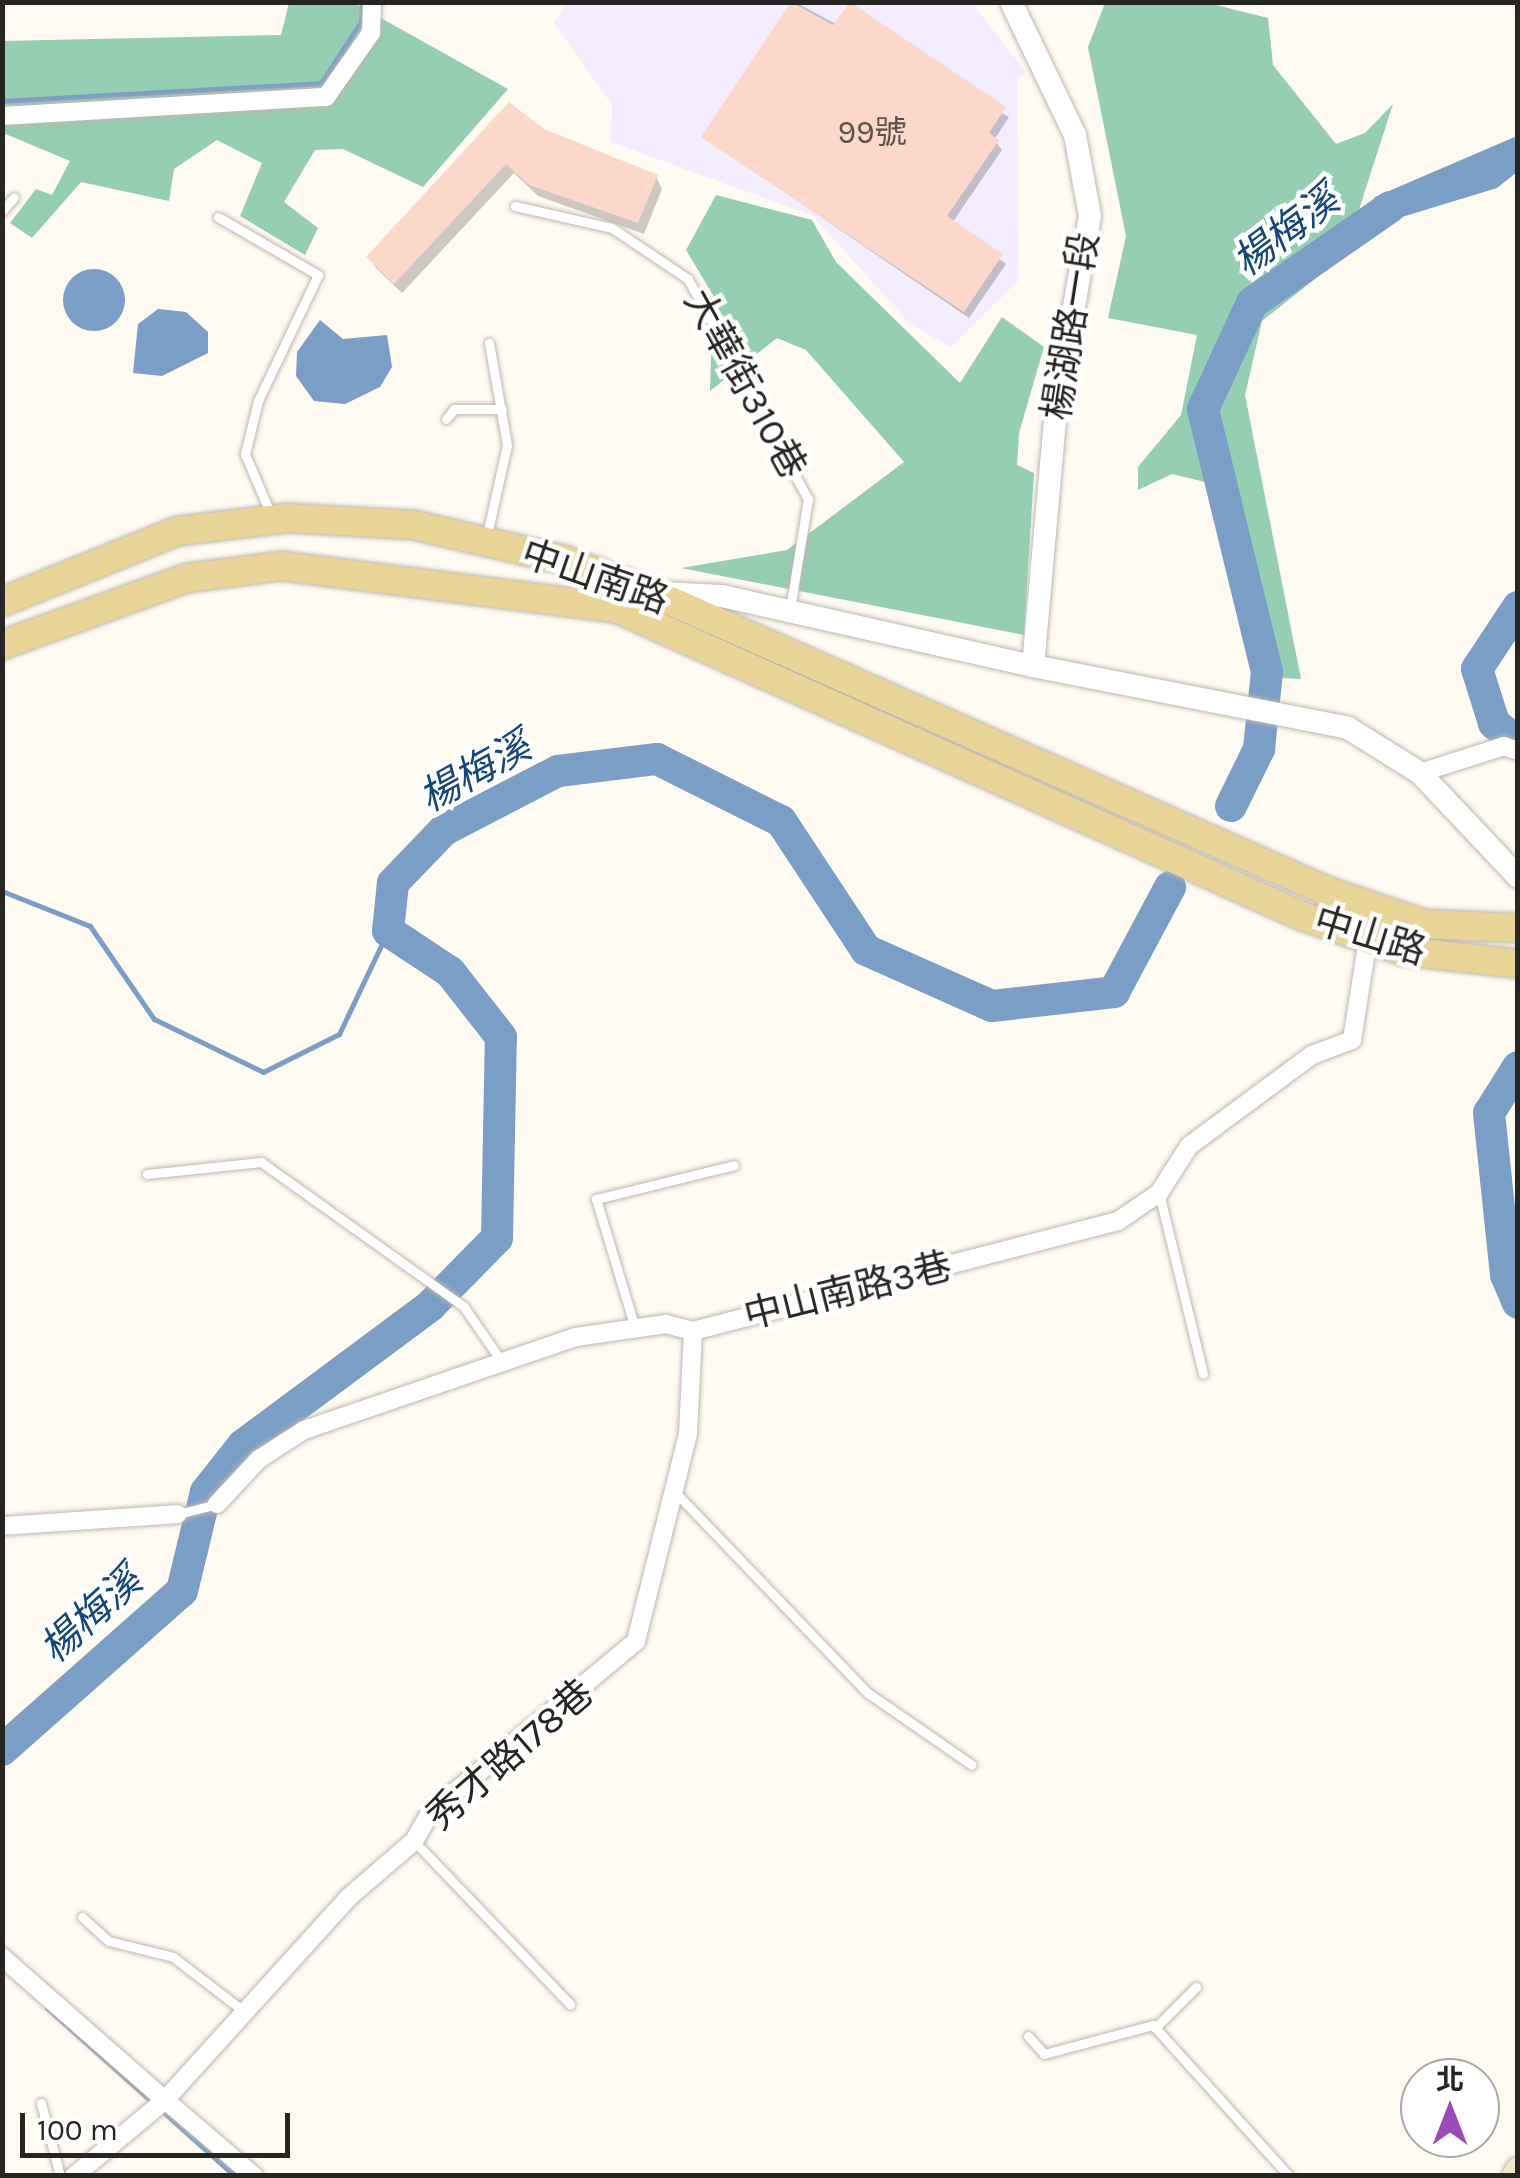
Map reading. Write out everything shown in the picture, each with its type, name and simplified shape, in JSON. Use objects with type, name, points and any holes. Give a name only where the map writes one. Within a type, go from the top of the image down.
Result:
[{"type":"main road","name":"中山南路","points":[[2,602],[178,531],[274,520],[414,525],[485,542],[650,592],[1236,848]]},
{"type":"main road","name":"中山南路","points":[[2,644],[186,578],[282,566],[616,608],[1229,882]]},
{"type":"main road","name":"中山路","points":[[1236,848],[1424,924],[1518,928]]},
{"type":"main road","name":"中山路","points":[[1229,882],[1368,939],[1480,966],[1518,964]]},
{"type":"street","points":[[2,116],[326,97],[370,33],[372,2]]},
{"type":"street","name":"楊湖路一段","points":[[1011,2],[1075,135],[1090,216],[1056,409],[1033,666]]},
{"type":"street","points":[[616,608],[650,592],[722,596],[788,616],[1196,699],[1310,716],[1384,746],[1420,773],[1518,877]]},
{"type":"street","points":[[1420,773],[1511,748]]},
{"type":"street","name":"中山南路3巷","points":[[217,1504],[259,1459],[304,1430],[506,1368],[576,1337],[666,1324],[693,1331],[1118,1222],[1159,1193],[1189,1146],[1312,1055],[1352,1040],[1368,939]]},
{"type":"street","name":"秀才路178巷","points":[[74,2176],[144,2122],[248,2014],[349,1897],[414,1841],[431,1812],[636,1640],[688,1434],[693,1331]]},
{"type":"street","points":[[2,1526],[178,1514]]},
{"type":"street","points":[[2,1957],[163,2102],[254,2176]]},
{"type":"lane","points":[[2,211],[14,197]]},
{"type":"lane","name":"大華街310巷","points":[[515,206],[612,228],[688,278],[808,498],[788,616]]},
{"type":"lane","points":[[218,217],[318,275],[258,401],[245,454],[274,520]]},
{"type":"lane","points":[[485,542],[508,446],[490,344]]},
{"type":"lane","points":[[446,419],[454,409],[502,410]]},
{"type":"lane","points":[[147,1174],[261,1162],[464,1307],[506,1368]]},
{"type":"lane","points":[[636,1331],[596,1199],[734,1165]]},
{"type":"lane","points":[[1159,1193],[1203,1374]]},
{"type":"lane","points":[[672,1489],[868,1692],[972,1766]]},
{"type":"lane","points":[[178,1514],[217,1504]]},
{"type":"lane","points":[[414,1841],[570,2004]]},
{"type":"lane","points":[[82,1917],[108,1941],[173,1957],[248,2014]]},
{"type":"lane","points":[[1028,2036],[1044,2054],[1155,2028],[1196,1987]]},
{"type":"lane","points":[[1155,2028],[1289,2176]]},
{"type":"lane","points":[[41,2103],[60,2176]]},
{"type":"shaded area","points":[[569,2],[972,3],[1026,72],[1017,80],[1019,280],[951,347],[911,325],[813,216],[611,142],[612,105],[553,22]]},
{"type":"green space","points":[[289,3],[354,3],[508,89],[423,187],[343,149],[315,150],[284,202],[318,228],[305,255],[240,216],[262,163],[217,140],[174,169],[169,201],[81,182],[32,238],[10,223],[36,189],[52,195],[70,161],[3,133],[2,41],[281,35]]},
{"type":"green space","points":[[1105,3],[1208,3],[1268,18],[1273,65],[1336,144],[1365,133],[1393,104],[1344,256],[1262,321],[1245,395],[1301,679],[1280,678],[1234,489],[1172,474],[1138,490],[1138,467],[1181,415],[1197,335],[1108,318],[1126,236],[1088,47]]},
{"type":"green space","points":[[716,195],[812,220],[836,262],[960,383],[1002,317],[1044,347],[1019,433],[1017,465],[1034,473],[1024,635],[681,568],[787,550],[904,462],[806,350],[777,338],[710,391],[713,295],[686,250]]},
{"type":"water","points":[[1517,136],[1517,172],[1497,188],[1356,231],[1375,197]]},
{"type":"water","points":[[94,269],[116,278],[125,300],[116,322],[94,331],[72,322],[63,300],[72,278]]},
{"type":"water","points":[[158,309],[186,312],[208,332],[208,353],[162,376],[133,373],[138,324]]},
{"type":"water","points":[[320,320],[343,339],[387,335],[392,367],[380,387],[345,404],[314,401],[296,376],[297,352]]},
{"type":"building","points":[[791,2],[833,25],[850,2],[1006,107],[989,133],[999,140],[947,216],[1003,254],[964,312],[701,137]]},
{"type":"building","points":[[509,102],[544,129],[658,175],[638,223],[529,185],[506,164],[394,284],[366,257]]},
{"type":"waterway","points":[[2,101],[321,83],[361,22],[362,2]]},
{"type":"waterway","name":"楊梅溪","points":[[1231,806],[1259,749],[1267,672],[1203,409],[1252,303],[1390,207]]},
{"type":"waterway","points":[[1518,607],[1477,669],[1494,723],[1518,743]]},
{"type":"waterway","name":"楊梅溪","points":[[2,1750],[182,1591],[206,1492],[243,1445],[430,1306],[497,1238],[501,1037],[450,972],[388,931],[393,883],[444,830],[558,771],[657,759],[781,821],[866,950],[992,1006],[1114,992],[1170,887]]},
{"type":"waterway","points":[[2,891],[90,926],[154,1019],[263,1072],[339,1034],[388,931]]},
{"type":"waterway","points":[[1518,1067],[1489,1113],[1506,1275],[1518,1303]]},
{"type":"waterway","points":[[47,2008],[235,2176]]}]
